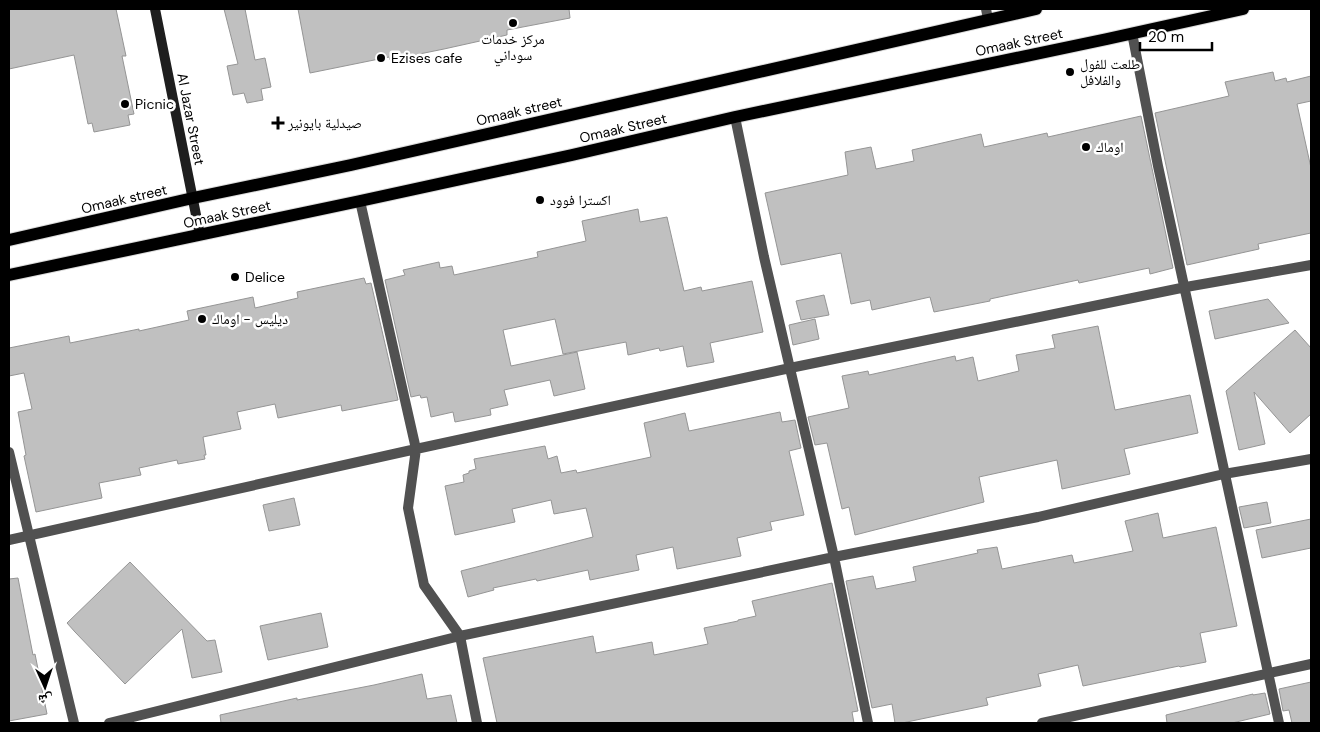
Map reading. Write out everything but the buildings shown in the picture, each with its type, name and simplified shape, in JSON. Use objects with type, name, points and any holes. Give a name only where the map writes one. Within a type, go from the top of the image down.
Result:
[{"type":"main road","name":"Omaak street","points":[[9,240],[192,198],[351,165],[987,14],[1036,9]]},
{"type":"main road","name":"Omaak Street","points":[[9,275],[360,201],[735,117],[1243,9]]},
{"type":"street","name":"Al Jazar Street","points":[[155,9],[200,235]]},
{"type":"street","points":[[1132,33],[1158,166],[1186,287],[1224,474],[1279,723]]},
{"type":"street","points":[[735,117],[764,257],[834,557],[868,723]]},
{"type":"street","points":[[360,201],[416,448],[408,508],[424,585],[460,636],[477,723]]},
{"type":"street","points":[[9,540],[416,448],[790,368],[1186,287],[1311,265]]},
{"type":"street","points":[[9,452],[74,723]]},
{"type":"street","points":[[109,723],[460,636],[834,557],[1038,517],[1224,474],[1311,458]]},
{"type":"street","points":[[1042,723],[1311,664]]},
{"type":"place","name":"مركز خدمات سوداني","points":[[513,23]]},
{"type":"place","name":"Ezises cafe","points":[[381,58]]},
{"type":"place","name":"طلعت للفول والفلافل","points":[[1070,72]]},
{"type":"place","name":"Picnic","points":[[125,104]]},
{"type":"place","name":"صيدلية بايونير","points":[[278,123]]},
{"type":"place","name":"اوماك","points":[[1086,147]]},
{"type":"place","name":"اكسترا فوود","points":[[540,200]]},
{"type":"place","name":"Delice","points":[[235,277]]},
{"type":"place","name":"ديليس - اوماك","points":[[202,319]]}]
